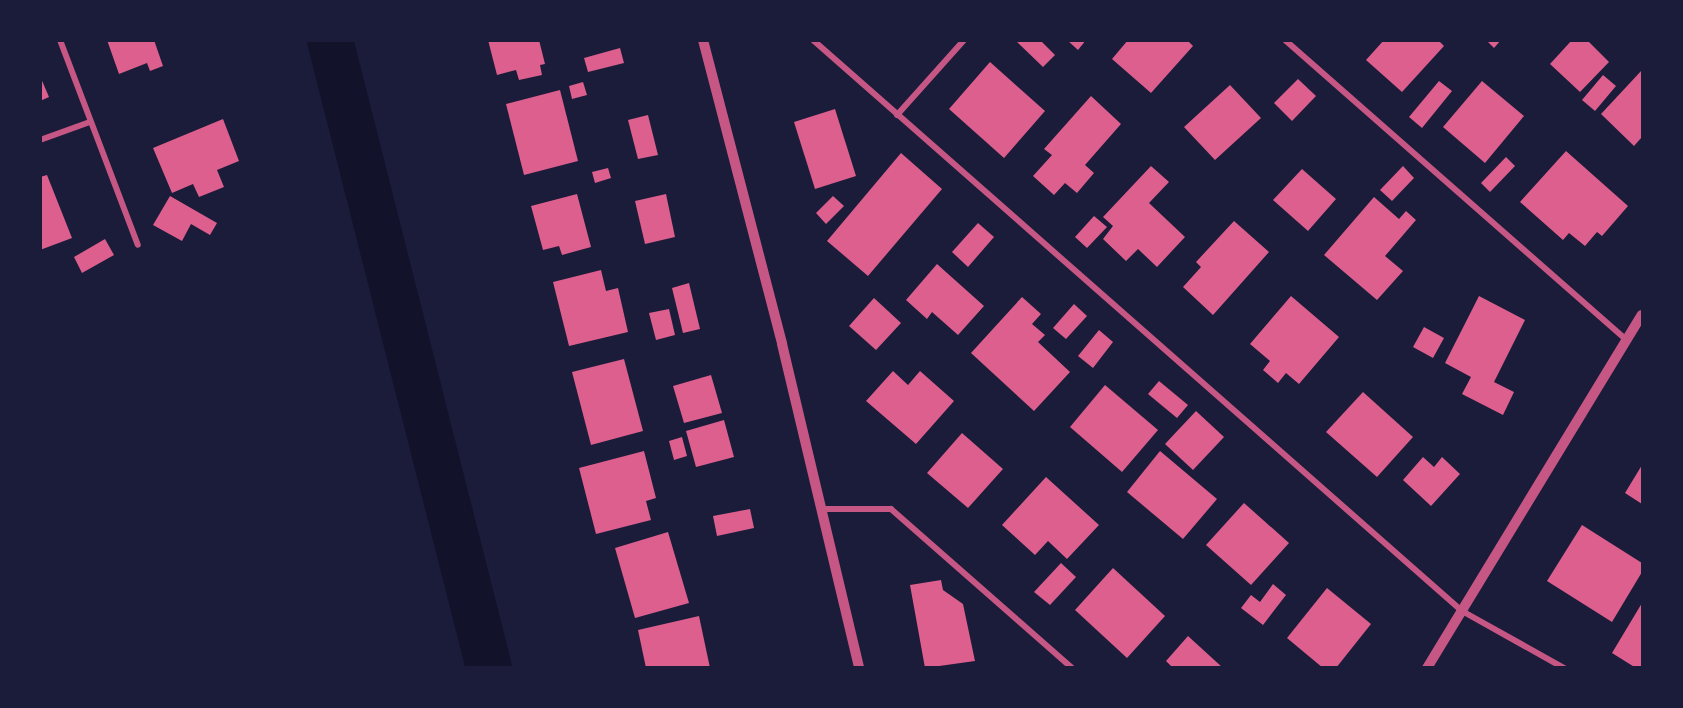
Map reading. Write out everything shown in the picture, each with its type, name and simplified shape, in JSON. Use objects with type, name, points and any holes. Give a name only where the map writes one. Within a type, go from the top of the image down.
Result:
[{"type":"street","points":[[60,40],[138,245]]},
{"type":"street","points":[[703,40],[859,668]]},
{"type":"street","points":[[813,40],[1462,610],[1564,668]]},
{"type":"street","points":[[897,115],[964,40]]},
{"type":"street","points":[[1285,40],[1627,341]]},
{"type":"street","points":[[40,140],[90,122]]},
{"type":"street","points":[[1427,668],[1642,315]]},
{"type":"street","points":[[821,509],[891,509],[1072,668]]},
{"type":"building","points":[[107,40],[154,40],[163,66],[150,71],[147,63],[119,74]]},
{"type":"building","points":[[488,40],[539,40],[545,64],[540,65],[542,75],[519,80],[516,70],[497,75]]},
{"type":"building","points":[[1015,40],[1040,40],[1055,55],[1043,67]]},
{"type":"building","points":[[1067,40],[1086,40],[1078,50]]},
{"type":"building","points":[[1128,40],[1187,40],[1193,46],[1151,93],[1112,59]]},
{"type":"building","points":[[1384,40],[1438,40],[1444,46],[1402,92],[1366,60]]},
{"type":"building","points":[[1486,40],[1501,40],[1494,48]]},
{"type":"building","points":[[1572,40],[1587,40],[1609,62],[1580,92],[1550,64]]},
{"type":"building","points":[[620,48],[624,63],[588,72],[584,58]]},
{"type":"building","points":[[990,62],[1045,111],[1004,158],[949,109]]},
{"type":"building","points":[[1642,70],[1642,137],[1634,146],[1601,114]]},
{"type":"building","points":[[1603,75],[1616,86],[1595,111],[1582,100]]},
{"type":"building","points":[[40,76],[49,97],[40,101]]},
{"type":"building","points":[[1298,79],[1316,96],[1292,121],[1274,103]]},
{"type":"building","points":[[1439,81],[1452,91],[1422,128],[1409,117]]},
{"type":"building","points":[[1482,81],[1524,116],[1485,163],[1443,127]]},
{"type":"building","points":[[583,82],[587,95],[572,99],[569,86]]},
{"type":"building","points":[[1230,85],[1261,118],[1215,160],[1184,127]]},
{"type":"building","points":[[560,90],[578,161],[524,175],[506,104]]},
{"type":"building","points":[[1091,96],[1121,124],[1085,165],[1094,173],[1077,193],[1065,183],[1054,195],[1033,176],[1052,155],[1044,149]]},
{"type":"building","points":[[835,109],[856,176],[815,189],[794,122]]},
{"type":"building","points":[[648,115],[658,155],[638,159],[628,120]]},
{"type":"building","points":[[223,119],[239,161],[217,170],[224,187],[199,197],[193,184],[172,193],[153,148]]},
{"type":"building","points":[[1566,151],[1628,206],[1602,236],[1597,232],[1585,246],[1569,233],[1563,240],[1520,202]]},
{"type":"building","points":[[901,153],[942,189],[868,276],[827,241]]},
{"type":"building","points":[[1506,157],[1515,166],[1490,192],[1481,183]]},
{"type":"building","points":[[1151,166],[1169,182],[1149,203],[1185,237],[1157,267],[1138,249],[1126,261],[1103,239],[1113,226],[1103,217]]},
{"type":"building","points":[[1403,166],[1414,178],[1392,201],[1380,190]]},
{"type":"building","points":[[608,168],[611,178],[595,183],[592,172]]},
{"type":"building","points":[[1302,169],[1336,199],[1308,231],[1273,200]]},
{"type":"building","points":[[47,175],[72,238],[40,250],[40,177]]},
{"type":"building","points":[[577,194],[591,247],[562,255],[559,246],[543,250],[531,206]]},
{"type":"building","points":[[666,194],[675,237],[645,244],[635,201]]},
{"type":"building","points":[[170,196],[217,223],[210,235],[191,224],[182,241],[153,225]]},
{"type":"building","points":[[833,196],[844,206],[826,224],[816,213]]},
{"type":"building","points":[[1374,197],[1399,219],[1406,211],[1416,220],[1385,256],[1403,271],[1377,300],[1324,255]]},
{"type":"building","points":[[1094,216],[1107,227],[1087,248],[1075,237]]},
{"type":"building","points":[[1234,221],[1269,252],[1213,315],[1183,287],[1201,267],[1196,262]]},
{"type":"building","points":[[978,223],[994,237],[968,267],[952,252]]},
{"type":"building","points":[[105,239],[114,255],[82,273],[74,257]]},
{"type":"building","points":[[937,264],[984,306],[958,335],[932,312],[927,319],[906,300]]},
{"type":"building","points":[[601,270],[606,291],[618,288],[628,332],[569,346],[553,282]]},
{"type":"building","points":[[689,283],[700,329],[683,333],[672,288]]},
{"type":"building","points":[[1291,296],[1339,337],[1299,384],[1286,373],[1278,383],[1263,370],[1270,361],[1250,344]]},
{"type":"building","points":[[1479,296],[1525,320],[1494,382],[1514,392],[1503,415],[1462,394],[1471,377],[1445,363]]},
{"type":"building","points":[[1022,297],[1041,314],[1032,324],[1045,335],[1038,342],[1070,372],[1034,411],[971,353]]},
{"type":"building","points":[[874,298],[901,323],[876,350],[849,326]]},
{"type":"building","points":[[1074,304],[1087,316],[1066,339],[1053,328]]},
{"type":"building","points":[[669,309],[675,335],[656,340],[649,313]]},
{"type":"building","points":[[1424,327],[1444,338],[1433,358],[1413,347]]},
{"type":"building","points":[[1099,330],[1113,342],[1093,368],[1078,356]]},
{"type":"building","points":[[624,359],[643,431],[591,445],[572,372]]},
{"type":"building","points":[[893,371],[908,385],[920,371],[954,401],[916,444],[866,401]]},
{"type":"building","points":[[711,375],[722,413],[684,423],[673,386]]},
{"type":"building","points":[[1159,381],[1188,405],[1177,418],[1148,394]]},
{"type":"building","points":[[1105,385],[1158,430],[1122,472],[1070,427]]},
{"type":"building","points":[[1363,392],[1413,437],[1377,477],[1326,432]]},
{"type":"building","points":[[1196,411],[1224,437],[1193,470],[1165,444]]},
{"type":"building","points":[[724,420],[734,457],[696,467],[686,431]]},
{"type":"building","points":[[962,433],[1003,469],[968,508],[927,473]]},
{"type":"building","points":[[682,437],[687,456],[674,460],[669,441]]},
{"type":"building","points":[[644,451],[656,498],[646,501],[651,520],[596,534],[579,468]]},
{"type":"building","points":[[1160,451],[1217,499],[1183,539],[1127,492]]},
{"type":"building","points":[[1423,457],[1434,467],[1442,457],[1460,474],[1431,506],[1403,480]]},
{"type":"building","points":[[1642,465],[1642,504],[1625,493]]},
{"type":"building","points":[[1046,477],[1099,525],[1067,559],[1048,541],[1035,555],[1002,525]]},
{"type":"building","points":[[1244,503],[1289,543],[1251,585],[1206,545]]},
{"type":"building","points":[[750,509],[754,528],[717,536],[713,516]]},
{"type":"building","points":[[1582,525],[1642,563],[1642,572],[1612,622],[1547,581]]},
{"type":"building","points":[[668,532],[689,603],[635,618],[615,548]]},
{"type":"building","points":[[1061,563],[1076,577],[1050,605],[1034,592]]},
{"type":"building","points":[[1113,568],[1165,616],[1127,658],[1075,610]]},
{"type":"building","points":[[941,580],[943,590],[963,604],[975,661],[925,668],[910,585]]},
{"type":"building","points":[[1273,584],[1286,595],[1263,625],[1241,608],[1251,595],[1260,602]]},
{"type":"building","points":[[1327,588],[1371,624],[1336,668],[1323,668],[1287,638]]},
{"type":"building","points":[[1642,603],[1642,668],[1636,668],[1612,653]]},
{"type":"building","points":[[699,616],[710,668],[646,668],[638,630]]},
{"type":"building","points":[[1188,636],[1223,668],[1173,668],[1166,661]]},
{"type":"waterway","points":[[330,40],[489,668]]}]
